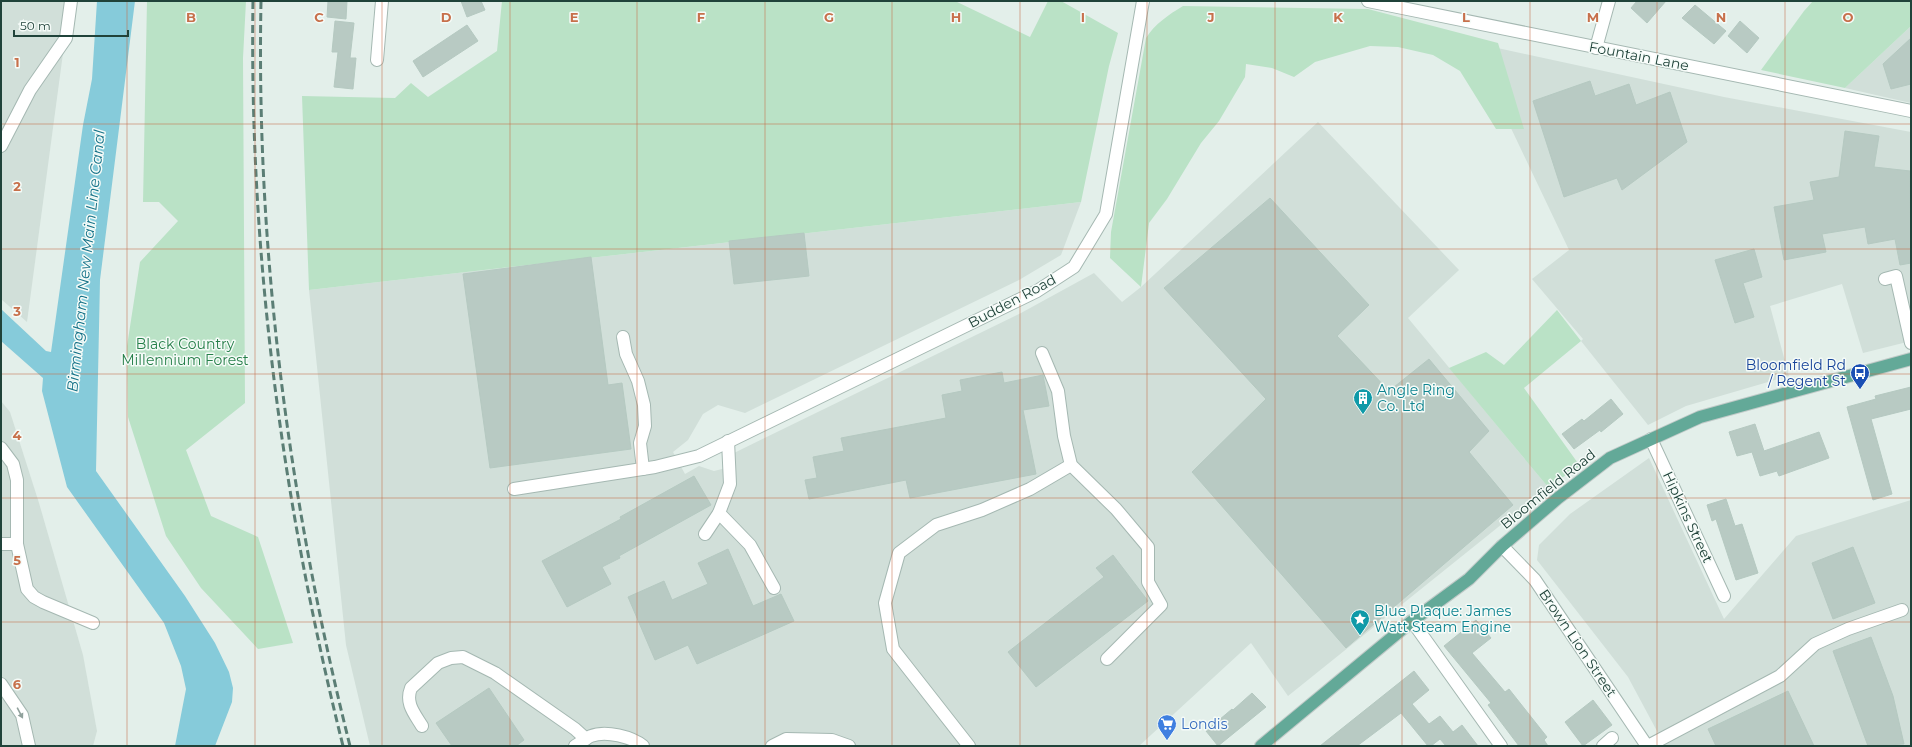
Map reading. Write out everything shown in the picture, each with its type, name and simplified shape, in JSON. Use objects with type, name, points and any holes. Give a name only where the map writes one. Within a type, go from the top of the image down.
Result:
[{"type":"main road","name":"Bloomfield Road","points":[[1261,746],[1412,621],[1469,579],[1502,546],[1558,498],[1610,458],[1700,417],[1911,359]]},
{"type":"street","points":[[1,146],[30,90],[66,38],[70,1]]},
{"type":"street","points":[[378,60],[382,1]]},
{"type":"street","name":"Budden Road","points":[[514,489],[643,469],[670,464],[699,456],[1037,291],[1074,266],[1106,214],[1143,1]]},
{"type":"street","name":"Fountain Lane","points":[[1368,1],[1911,111]]},
{"type":"street","points":[[1596,48],[1609,1]]},
{"type":"street","points":[[1885,279],[1896,276],[1911,343]]},
{"type":"street","points":[[623,337],[626,354],[638,381],[644,405],[645,426],[640,443],[643,469]]},
{"type":"street","points":[[1042,353],[1058,391],[1064,436],[1071,465],[1116,509],[1148,547],[1148,582],[1161,605],[1107,659]]},
{"type":"street","name":"Hipkins Street","points":[[1651,439],[1724,596]]},
{"type":"street","points":[[705,534],[719,512],[730,484],[728,441]]},
{"type":"street","points":[[1,448],[13,464],[18,480],[17,544],[27,589],[34,598],[93,623]]},
{"type":"street","points":[[969,746],[893,649],[885,603],[899,553],[936,525],[982,510],[1030,489],[1071,465]]},
{"type":"street","points":[[719,512],[750,545],[774,588]]},
{"type":"street","points":[[1,544],[17,544]]},
{"type":"street","name":"Brown Lion Street","points":[[1502,546],[1535,580],[1647,746]]},
{"type":"street","points":[[1647,746],[1780,676],[1815,644],[1848,629],[1902,610]]},
{"type":"street","points":[[1412,621],[1501,746]]},
{"type":"street","points":[[422,726],[409,704],[409,693],[411,688],[438,663],[451,658],[463,657],[495,673],[575,729],[586,739]]},
{"type":"street","points":[[1,684],[22,715],[29,746]]},
{"type":"street","points":[[575,746],[592,735],[609,734],[636,740],[643,746]]},
{"type":"street","points":[[772,746],[786,739],[832,740],[849,746]]},
{"type":"shaded area","points":[[1,1],[70,1],[27,322],[1,299]]},
{"type":"shaded area","points":[[1911,26],[1911,103],[1845,88]]},
{"type":"shaded area","points":[[1470,42],[1724,97],[1911,132],[1911,341],[1863,353],[1842,284],[1770,306],[1789,376],[1686,406],[1648,425],[1581,341],[1583,339],[1532,279],[1569,250]]},
{"type":"shaded area","points":[[1318,122],[1459,270],[1408,318],[1548,487],[1288,696],[1251,643],[1139,746],[370,746],[346,645],[309,290],[1081,202],[1061,255],[1019,280],[745,413],[718,405],[703,414],[688,440],[673,452],[685,474],[699,466],[714,471],[726,468],[734,453],[1021,313],[1094,273],[1122,302],[1141,287]]},
{"type":"shaded area","points":[[1,401],[10,412],[39,503],[83,655],[97,731],[93,746],[1,746]]},
{"type":"shaded area","points":[[1649,458],[1724,619],[1796,536],[1911,500],[1911,746],[1665,746],[1628,677],[1537,560],[1539,545],[1570,514]]},
{"type":"green space","name":"Black Country Millennium Forest","points":[[147,1],[246,1],[243,58],[245,403],[186,450],[211,516],[258,537],[293,643],[258,649],[201,588],[166,536],[128,417],[127,346],[140,262],[178,221],[159,202],[143,202]]},
{"type":"green space","points":[[502,1],[955,1],[1030,37],[1048,1],[1061,1],[1118,33],[1109,66],[1081,202],[309,290],[302,96],[395,98],[411,83],[428,97],[497,51]]},
{"type":"green space","points":[[1813,1],[1911,1],[1911,26],[1845,88],[1761,70]]},
{"type":"green space","points":[[1183,6],[1368,9],[1498,43],[1524,129],[1496,129],[1460,71],[1433,55],[1398,47],[1370,46],[1315,62],[1294,77],[1272,68],[1246,64],[1245,77],[1219,121],[1201,143],[1167,199],[1149,223],[1141,287],[1110,258],[1111,232],[1146,38],[1153,28],[1162,20]]},
{"type":"green space","points":[[1557,310],[1581,341],[1524,388],[1580,466],[1548,487],[1449,368],[1486,352],[1504,365]]},
{"type":"water","name":"Birmingham New Main Line Canal","points":[[97,1],[135,1],[100,280],[96,471],[185,596],[215,643],[229,672],[233,688],[232,702],[215,746],[175,746],[186,689],[181,666],[164,623],[67,487],[42,391],[43,378],[1,341],[1,309],[46,351],[51,352],[83,125],[92,79]]},
{"type":"building","points":[[328,1],[347,1],[346,19],[327,17]]},
{"type":"building","points":[[461,1],[481,1],[485,10],[467,17]]},
{"type":"building","points":[[1637,1],[1666,1],[1647,23],[1631,8]]},
{"type":"building","points":[[1695,5],[1726,31],[1714,44],[1682,18]]},
{"type":"building","points":[[335,21],[354,23],[350,58],[356,58],[353,89],[334,87],[338,52],[332,52]]},
{"type":"building","points":[[1740,21],[1759,38],[1747,53],[1728,36]]},
{"type":"building","points":[[467,25],[478,41],[423,77],[413,61]]},
{"type":"building","points":[[1911,38],[1911,84],[1891,89],[1883,64]]},
{"type":"building","points":[[1590,81],[1595,96],[1629,84],[1636,105],[1670,92],[1687,142],[1622,190],[1617,178],[1564,197],[1533,101]]},
{"type":"building","points":[[1845,131],[1879,136],[1874,167],[1910,171],[1911,263],[1900,265],[1895,239],[1868,244],[1865,227],[1822,234],[1826,252],[1784,260],[1774,207],[1814,200],[1810,182],[1839,177]]},
{"type":"building","name":"Angle Ring Co. Ltd","points":[[1270,198],[1369,305],[1337,336],[1389,391],[1429,359],[1489,431],[1469,452],[1513,505],[1346,648],[1192,472],[1266,399],[1164,288]]},
{"type":"building","points":[[804,233],[809,276],[734,284],[729,241]]},
{"type":"building","points":[[1754,249],[1762,277],[1743,283],[1754,317],[1735,323],[1715,260]]},
{"type":"building","points":[[591,257],[608,385],[622,383],[631,449],[490,468],[463,274]]},
{"type":"building","points":[[1002,372],[1004,383],[1043,375],[1049,406],[1023,410],[1036,474],[910,498],[906,480],[809,499],[805,480],[817,478],[813,457],[844,451],[841,438],[946,418],[942,395],[962,391],[960,380]]},
{"type":"building","points":[[1911,387],[1911,409],[1871,419],[1892,494],[1873,500],[1847,407],[1876,399],[1875,396]]},
{"type":"building","points":[[1611,399],[1623,414],[1601,432],[1600,430],[1574,449],[1562,434],[1582,419],[1584,421]]},
{"type":"building","points":[[1755,424],[1764,451],[1819,432],[1829,458],[1779,476],[1777,471],[1760,476],[1752,452],[1737,456],[1729,432]]},
{"type":"building","points":[[694,476],[711,505],[602,567],[611,584],[567,607],[542,561],[621,519],[620,517]]},
{"type":"building","points":[[1726,499],[1735,526],[1742,524],[1758,573],[1736,580],[1716,519],[1712,521],[1707,505]]},
{"type":"building","points":[[1853,547],[1875,603],[1833,619],[1812,563]]},
{"type":"building","points":[[728,549],[753,606],[781,594],[794,621],[697,664],[688,645],[655,660],[628,597],[664,581],[672,600],[708,584],[698,563]]},
{"type":"building","points":[[1113,555],[1148,601],[1036,687],[1008,652],[1104,577],[1096,568]]},
{"type":"building","points":[[1476,620],[1491,638],[1472,653],[1505,692],[1509,689],[1547,737],[1544,740],[1548,746],[1519,746],[1488,705],[1491,703],[1444,646]]},
{"type":"building","points":[[1871,637],[1893,696],[1904,744],[1868,746],[1833,651]]},
{"type":"building","points":[[1414,671],[1429,690],[1412,704],[1429,724],[1440,716],[1453,732],[1462,725],[1478,746],[1446,746],[1440,739],[1431,746],[1428,746],[1401,713],[1357,746],[1320,746]]},
{"type":"building","points":[[489,688],[524,740],[516,746],[452,746],[436,723]]},
{"type":"building","points":[[1788,691],[1814,746],[1716,746],[1708,729]]},
{"type":"building","points":[[1252,693],[1266,707],[1218,746],[1206,731]]},
{"type":"building","points":[[1593,700],[1612,725],[1583,746],[1565,722]]},
{"type":"railway","points":[[253,1],[253,95],[257,189],[264,283],[274,376],[287,469],[303,562],[321,654],[343,746]]},
{"type":"railway","points":[[261,1],[261,95],[264,189],[271,283],[281,376],[294,470],[310,562],[328,655],[350,746]]},
{"type":"place","name":"Bloomfield Rd / Regent St","points":[[1860,390]]},
{"type":"place","name":"Angle Ring Co. Ltd","points":[[1363,415]]},
{"type":"place","name":"Blue Plaque: James Watt Steam Engine","points":[[1360,636]]},
{"type":"place","name":"Londis","points":[[1167,741]]}]
